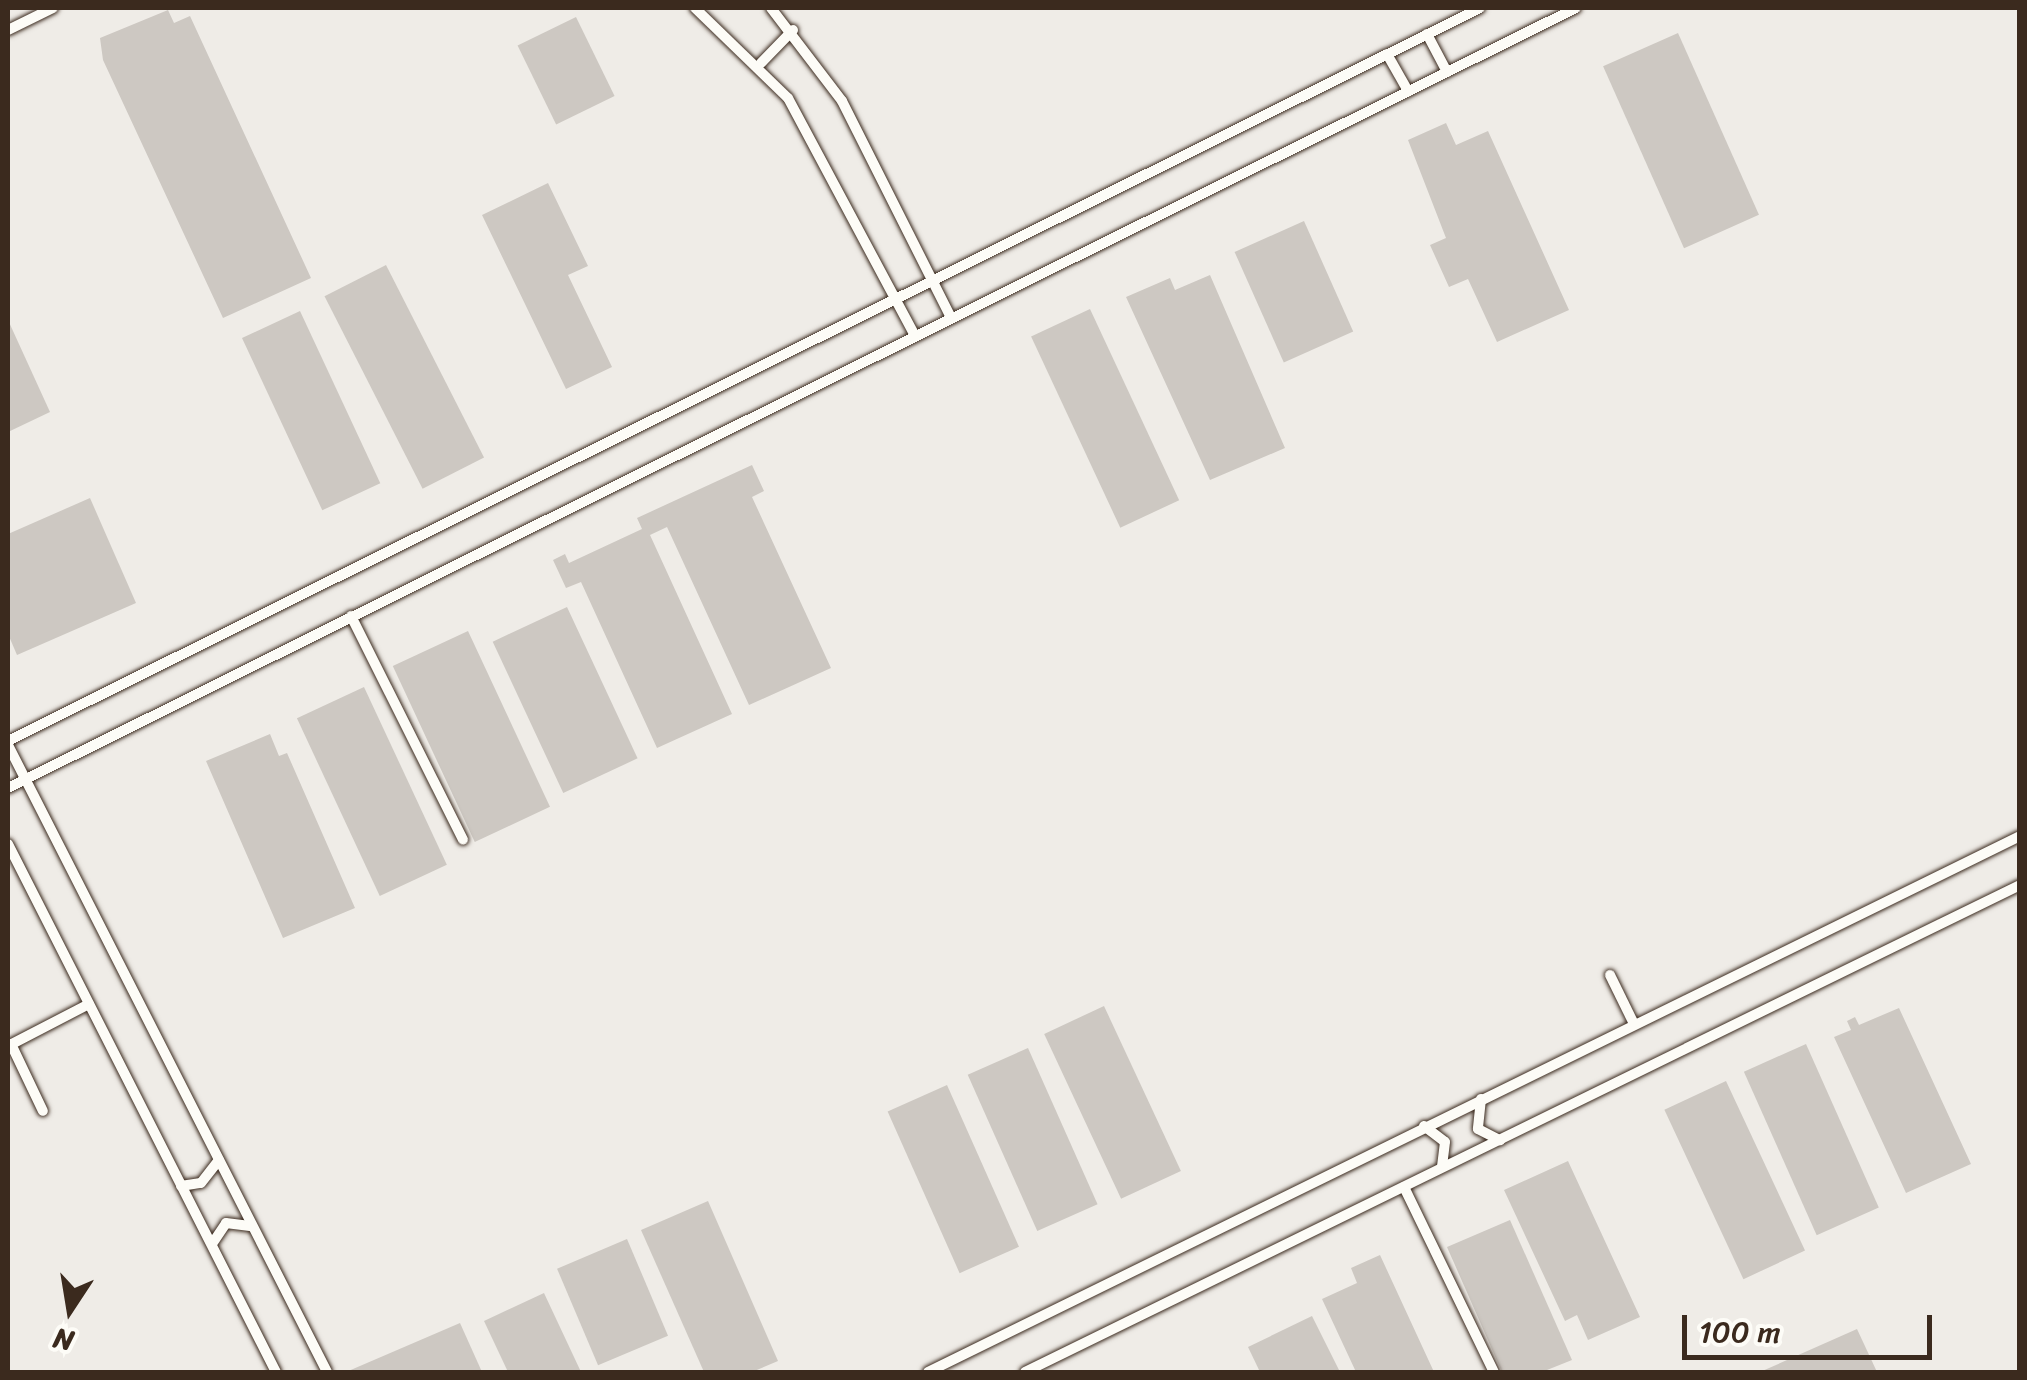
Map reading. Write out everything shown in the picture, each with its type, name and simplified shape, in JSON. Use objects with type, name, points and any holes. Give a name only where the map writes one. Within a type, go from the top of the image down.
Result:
[{"type":"lane","points":[[8,30],[53,8]]},
{"type":"lane","points":[[696,8],[761,64],[810,135],[915,336]]},
{"type":"lane","points":[[771,8],[793,30],[842,101],[951,318]]},
{"type":"lane","points":[[327,1372],[8,743],[1480,8]]},
{"type":"lane","points":[[8,788],[1576,8]]},
{"type":"lane","points":[[761,64],[793,30]]},
{"type":"lane","points":[[1427,34],[1447,72]]},
{"type":"lane","points":[[1387,54],[1408,91]]},
{"type":"lane","points":[[351,616],[463,840]]},
{"type":"lane","points":[[928,1372],[2020,836]]},
{"type":"lane","points":[[8,844],[11,859],[276,1372]]},
{"type":"lane","points":[[1025,1372],[2020,886]]},
{"type":"lane","points":[[1610,976],[1634,1024]]},
{"type":"lane","points":[[44,1111],[9,1045],[89,1004]]},
{"type":"lane","points":[[1481,1098],[1478,1129],[1500,1140]]},
{"type":"lane","points":[[1424,1126],[1445,1142],[1442,1168]]},
{"type":"lane","points":[[182,1186],[201,1182],[219,1160]]},
{"type":"lane","points":[[1404,1187],[1494,1372]]},
{"type":"lane","points":[[212,1245],[226,1223],[253,1226]]},
{"type":"shaded area","points":[[8,8],[2019,8],[2019,1372],[8,1372]]},
{"type":"building","points":[[168,10],[174,23],[190,16],[311,278],[223,318],[103,60],[100,38]]},
{"type":"building","points":[[576,17],[615,96],[556,125],[518,45]]},
{"type":"building","points":[[1678,33],[1759,215],[1684,248],[1603,66]]},
{"type":"building","points":[[1446,123],[1456,145],[1488,131],[1569,310],[1497,342],[1468,279],[1449,287],[1430,245],[1446,238],[1408,140]]},
{"type":"building","points":[[548,183],[588,266],[568,275],[612,367],[566,389],[482,215]]},
{"type":"building","points":[[1304,221],[1353,332],[1284,362],[1235,252]]},
{"type":"building","points":[[386,265],[484,457],[423,489],[325,296]]},
{"type":"building","points":[[1210,275],[1285,448],[1210,480],[1126,297],[1170,278],[1175,290]]},
{"type":"building","points":[[1090,309],[1179,500],[1120,528],[1031,336]]},
{"type":"building","points":[[300,311],[380,483],[322,510],[242,338]]},
{"type":"building","points":[[8,320],[50,412],[8,432]]},
{"type":"building","points":[[752,465],[764,491],[752,497],[831,668],[749,705],[667,527],[650,535],[732,714],[657,748],[581,582],[566,588],[553,560],[565,554],[569,563],[642,529],[637,518]]},
{"type":"building","points":[[90,498],[136,603],[17,655],[8,634],[8,534]]},
{"type":"building","points":[[567,607],[638,758],[563,793],[493,642]]},
{"type":"building","points":[[468,631],[550,807],[475,842],[393,666]]},
{"type":"building","points":[[364,687],[447,865],[380,896],[297,718]]},
{"type":"building","points":[[270,734],[279,756],[287,753],[355,908],[283,938],[206,761]]},
{"type":"building","points":[[1104,1006],[1181,1171],[1121,1199],[1044,1034]]},
{"type":"building","points":[[1899,1008],[1971,1164],[1906,1193],[1834,1037],[1851,1030],[1847,1021],[1855,1017],[1859,1025]]},
{"type":"building","points":[[1806,1044],[1879,1208],[1817,1235],[1744,1072]]},
{"type":"building","points":[[1028,1048],[1098,1204],[1037,1231],[968,1075]]},
{"type":"building","points":[[1726,1081],[1805,1250],[1743,1279],[1664,1110]]},
{"type":"building","points":[[947,1085],[1019,1247],[960,1273],[888,1111]]},
{"type":"building","points":[[1568,1161],[1640,1317],[1588,1340],[1577,1315],[1565,1321],[1504,1190]]},
{"type":"building","points":[[708,1201],[778,1361],[752,1372],[704,1372],[641,1230]]},
{"type":"building","points":[[1510,1220],[1572,1360],[1542,1372],[1502,1372],[1447,1247]]},
{"type":"building","points":[[627,1239],[668,1336],[598,1365],[557,1269]]},
{"type":"building","points":[[1380,1255],[1434,1372],[1356,1372],[1322,1299],[1357,1283],[1351,1268]]},
{"type":"building","points":[[544,1293],[581,1372],[508,1372],[484,1321]]},
{"type":"building","points":[[1312,1316],[1340,1372],[1260,1372],[1248,1347]]},
{"type":"building","points":[[460,1323],[482,1372],[346,1372]]},
{"type":"building","points":[[1857,1329],[1877,1372],[1760,1372]]}]
